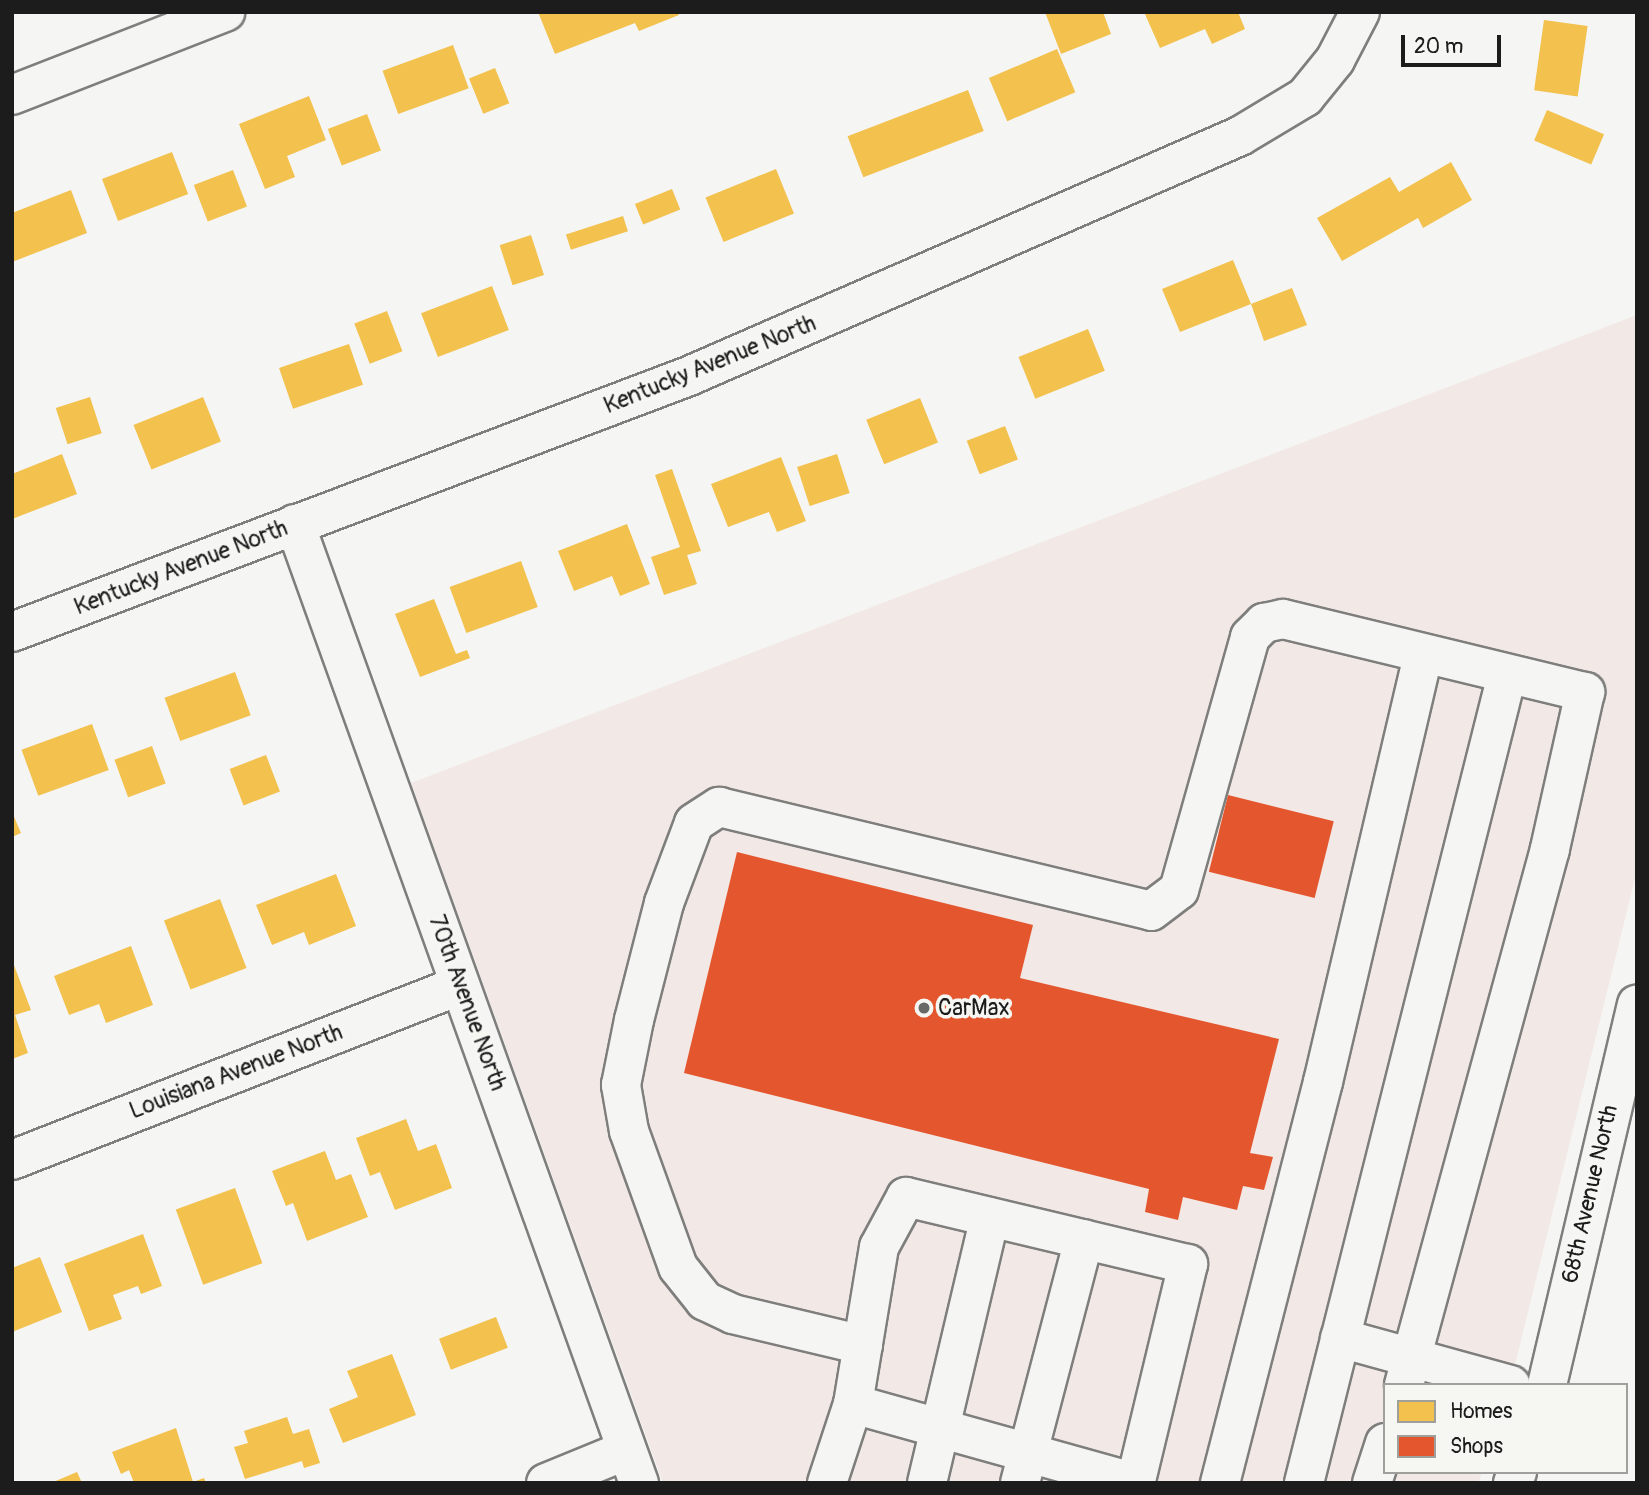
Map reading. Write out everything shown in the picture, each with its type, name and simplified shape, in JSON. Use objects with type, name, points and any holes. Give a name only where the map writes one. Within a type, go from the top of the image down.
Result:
[{"type":"street","points":[[12,95],[225,12]]},
{"type":"street","name":"Kentucky Avenue North","points":[[12,632],[689,376],[1249,132],[1305,97],[1335,60],[1359,16]]},
{"type":"street","name":"70th Avenue North","points":[[295,524],[633,1466]]},
{"type":"street","points":[[863,1345],[733,1314],[705,1301],[678,1268],[629,1131],[621,1085],[634,1020],[664,903],[694,823],[719,807],[1151,911],[1179,890],[1251,637],[1264,623],[1283,619],[1339,631],[1423,656],[1585,692],[1550,849],[1408,1371]]},
{"type":"street","points":[[1220,1483],[1323,1082],[1423,656]]},
{"type":"street","points":[[1304,1483],[1507,675]]},
{"type":"street","name":"Louisiana Avenue North","points":[[12,1160],[460,985]]},
{"type":"street","name":"68th Avenue North","points":[[1547,1383],[1637,1004]]},
{"type":"street","points":[[827,1483],[853,1404],[879,1247],[906,1197],[1188,1264],[1136,1481],[1024,1467],[941,1428],[853,1404]]},
{"type":"street","points":[[927,1483],[990,1217]]},
{"type":"street","points":[[1024,1467],[1084,1239]]},
{"type":"street","points":[[1340,1338],[1408,1371],[1496,1383]]},
{"type":"street","points":[[1372,1483],[1383,1449]]},
{"type":"street","points":[[546,1483],[633,1466]]},
{"type":"shaded area","points":[[1637,315],[1637,870],[1510,1383],[1383,1383],[1383,1474],[1481,1474],[1478,1483],[663,1483],[411,783]]},
{"type":"building: Homes","points":[[538,12],[678,12],[679,15],[639,31],[635,23],[555,54]]},
{"type":"building: Homes","points":[[1045,12],[1103,12],[1111,34],[1061,54]]},
{"type":"building: Homes","points":[[1144,12],[1238,12],[1245,29],[1212,44],[1205,29],[1160,48]]},
{"type":"building: Homes","points":[[1544,20],[1588,26],[1578,96],[1534,90]]},
{"type":"building: Homes","points":[[453,45],[469,88],[398,114],[383,71]]},
{"type":"building: Homes","points":[[1057,49],[1075,92],[1007,121],[989,78]]},
{"type":"building: Homes","points":[[495,68],[509,103],[483,114],[469,78]]},
{"type":"building: Homes","points":[[968,90],[984,131],[863,177],[848,136]]},
{"type":"building: Homes","points":[[309,96],[326,140],[287,156],[295,177],[265,189],[239,124]]},
{"type":"building: Homes","points":[[1547,110],[1604,134],[1591,165],[1534,140]]},
{"type":"building: Homes","points":[[367,114],[381,150],[342,165],[328,129]]},
{"type":"building: Homes","points":[[172,152],[188,194],[118,221],[102,179]]},
{"type":"building: Homes","points":[[1451,162],[1472,200],[1423,228],[1418,218],[1342,261],[1317,218],[1390,177],[1399,192]]},
{"type":"building: Homes","points":[[776,169],[794,214],[724,242],[706,197]]},
{"type":"building: Homes","points":[[233,170],[247,206],[208,221],[194,185]]},
{"type":"building: Homes","points":[[672,189],[680,209],[643,224],[635,204]]},
{"type":"building: Homes","points":[[71,190],[87,233],[12,262],[12,213]]},
{"type":"building: Homes","points":[[623,216],[628,231],[571,250],[566,235]]},
{"type":"building: Homes","points":[[531,235],[544,275],[513,285],[500,245]]},
{"type":"building: Homes","points":[[1233,260],[1251,304],[1180,332],[1162,289]]},
{"type":"building: Homes","points":[[492,286],[509,330],[438,357],[421,313]]},
{"type":"building: Homes","points":[[1292,288],[1307,325],[1264,341],[1251,304]]},
{"type":"building: Homes","points":[[387,311],[402,351],[370,364],[354,324]]},
{"type":"building: Homes","points":[[1088,329],[1105,371],[1035,399],[1018,357]]},
{"type":"building: Homes","points":[[349,344],[363,385],[293,409],[279,368]]},
{"type":"building: Homes","points":[[90,397],[102,433],[68,444],[56,408]]},
{"type":"building: Homes","points":[[203,397],[221,442],[151,470],[133,425]]},
{"type":"building: Homes","points":[[920,398],[938,443],[884,464],[866,420]]},
{"type":"building: Homes","points":[[1005,426],[1018,460],[980,474],[967,441]]},
{"type":"building: Homes","points":[[62,454],[77,494],[12,519],[12,474]]},
{"type":"building: Homes","points":[[837,454],[850,493],[810,506],[797,467]]},
{"type":"building: Homes","points":[[781,457],[806,521],[777,532],[769,512],[728,527],[711,484]]},
{"type":"building: Homes","points":[[672,469],[701,551],[687,555],[697,584],[664,595],[651,557],[680,547],[655,475]]},
{"type":"building: Homes","points":[[627,524],[650,584],[620,596],[612,576],[574,591],[558,551]]},
{"type":"building: Homes","points":[[521,561],[538,607],[466,633],[450,587]]},
{"type":"building: Homes","points":[[434,599],[456,654],[467,650],[470,658],[420,677],[395,614]]},
{"type":"building: Homes","points":[[235,672],[251,715],[180,741],[165,698]]},
{"type":"building: Homes","points":[[92,724],[109,770],[38,796],[22,750]]},
{"type":"building: Homes","points":[[152,746],[166,784],[128,797],[114,760]]},
{"type":"building: Homes","points":[[266,755],[280,791],[244,805],[230,769]]},
{"type":"building: Homes","points":[[12,812],[21,833],[12,837]]},
{"type":"building: Homes","points":[[336,874],[356,926],[309,945],[304,932],[272,945],[256,905]]},
{"type":"building: Homes","points":[[220,899],[247,968],[191,990],[164,921]]},
{"type":"building: Homes","points":[[131,946],[153,1005],[106,1023],[99,1004],[69,1015],[54,976]]},
{"type":"building: Homes","points":[[12,960],[31,1010],[15,1015],[28,1053],[12,1059]]},
{"type":"building: Homes","points":[[406,1119],[418,1151],[436,1144],[452,1188],[395,1210],[380,1172],[370,1176],[356,1138]]},
{"type":"building: Homes","points":[[325,1151],[336,1180],[351,1174],[368,1217],[307,1241],[293,1203],[286,1206],[272,1171]]},
{"type":"building: Homes","points":[[235,1188],[262,1263],[203,1285],[176,1210]]},
{"type":"building: Homes","points":[[143,1234],[162,1286],[141,1294],[138,1286],[113,1295],[122,1319],[89,1331],[64,1264]]},
{"type":"building: Homes","points":[[40,1257],[62,1312],[12,1332],[12,1268]]},
{"type":"building: Homes","points":[[496,1317],[508,1348],[451,1370],[439,1339]]},
{"type":"building: Homes","points":[[392,1354],[416,1415],[343,1443],[329,1409],[358,1397],[347,1371]]},
{"type":"building: Homes","points":[[287,1417],[293,1434],[309,1429],[320,1463],[304,1468],[302,1461],[245,1479],[234,1447],[248,1443],[244,1431]]},
{"type":"building: Homes","points":[[176,1428],[193,1482],[204,1478],[206,1483],[134,1483],[129,1470],[121,1474],[112,1452]]},
{"type":"building: Homes","points":[[77,1472],[82,1483],[51,1483]]},
{"type":"building: Shops","points":[[1228,795],[1334,821],[1315,898],[1209,872]]},
{"type":"building: Shops","name":"CarMax","points":[[737,852],[1033,925],[1020,978],[1279,1039],[1250,1153],[1273,1157],[1264,1190],[1243,1186],[1237,1210],[1183,1197],[1178,1220],[1145,1212],[1149,1189],[684,1073]]},
{"type":"place","name":"CarMax","points":[[924,1008]]}]
